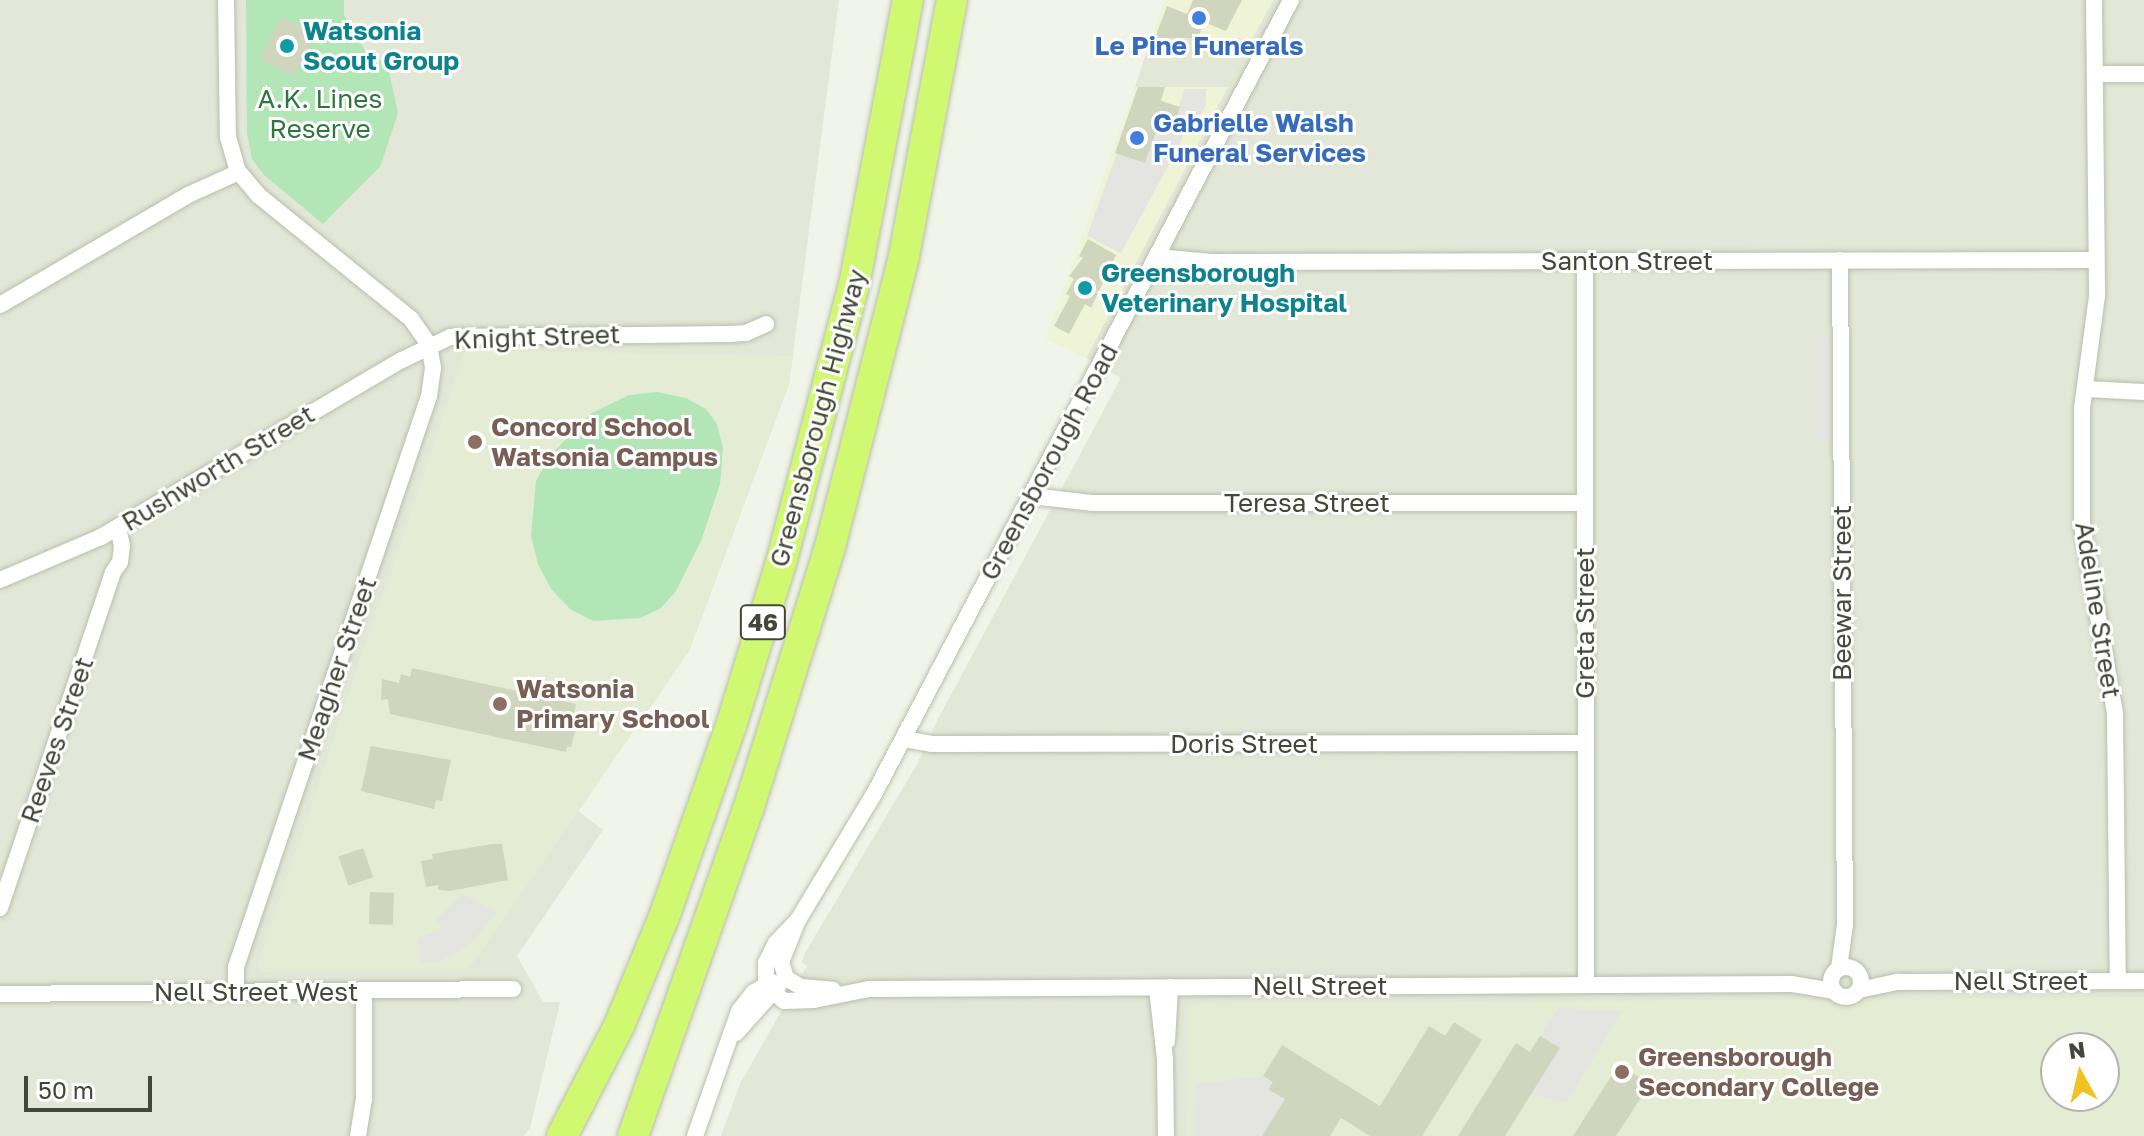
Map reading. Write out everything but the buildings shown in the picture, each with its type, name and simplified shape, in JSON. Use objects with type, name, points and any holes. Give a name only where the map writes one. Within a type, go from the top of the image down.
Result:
[{"type":"highway","name":"Greensborough Highway","points":[[562,1136],[619,1026],[664,917],[731,726],[773,589],[829,390],[855,280],[908,0]]},
{"type":"highway","name":"Greensborough Highway","points":[[633,1136],[749,807],[830,547],[904,256],[952,0]]},
{"type":"street","points":[[0,305],[236,166],[228,137],[226,0]]},
{"type":"street","name":"Greensborough Road","points":[[769,989],[770,953],[798,920],[836,863],[904,739],[1291,0]]},
{"type":"street","name":"Adeline Street","points":[[2094,0],[2097,312],[2082,420],[2082,526],[2115,714],[2118,981]]},
{"type":"street","points":[[2095,74],[2144,74]]},
{"type":"street","name":"Knight Street","points":[[236,166],[258,195],[411,319],[429,345],[465,335],[730,334],[746,333],[766,324]]},
{"type":"street","name":"Santon Street","points":[[1157,257],[1212,262],[2096,260]]},
{"type":"street","name":"Beewar Street","points":[[1840,260],[1846,978]]},
{"type":"street","name":"Greta Street","points":[[1585,261],[1586,985]]},
{"type":"street","name":"Rushworth Street","points":[[0,580],[98,539],[429,345]]},
{"type":"street","name":"Meagher Street","points":[[236,992],[236,967],[429,396],[433,368],[429,345]]},
{"type":"street","points":[[2086,389],[2144,392]]},
{"type":"street","name":"Teresa Street","points":[[1031,496],[1092,503],[1584,503]]},
{"type":"street","name":"Reeves Street","points":[[0,908],[113,572],[122,555],[118,527]]},
{"type":"street","points":[[98,539],[110,553],[113,572]]},
{"type":"street","name":"Doris Street","points":[[904,739],[932,744],[1585,743]]},
{"type":"street","name":"Greensborough Road","points":[[695,1136],[732,1037],[769,989],[786,978],[781,962],[798,920]]},
{"type":"street","name":"Nell Street","points":[[786,978],[801,987],[849,991],[1792,984],[1846,978],[1898,982],[2144,981]]},
{"type":"street","points":[[1164,987],[1166,1136]]},
{"type":"street","name":"Nell Street West","points":[[0,994],[513,989]]},
{"type":"street","name":"Nell Street","points":[[769,989],[784,1001],[798,1002],[849,991]]},
{"type":"street","points":[[358,1136],[364,1100],[364,991]]},
{"type":"shaded area","points":[[0,0],[839,0],[789,384],[689,651],[578,811],[603,830],[517,956],[543,1002],[560,1002],[530,1128],[524,1136],[0,1136]]},
{"type":"shaded area","points":[[1166,0],[1273,0],[1253,38],[1151,38]]},
{"type":"shaded area","points":[[1273,0],[2144,0],[2144,1136],[721,1136],[740,1084],[807,966],[802,962],[805,953],[916,766],[938,719],[1121,378],[1086,358],[1227,88],[1135,87],[1151,38],[1252,38]]},
{"type":"shaded area","points":[[1135,87],[1228,87],[1086,358],[1046,339]]},
{"type":"shaded area","points":[[1184,89],[1206,89],[1206,105],[1200,116],[1190,117],[1180,144],[1121,253],[1087,236],[1117,153],[1145,162],[1161,118],[1175,122]]},
{"type":"shaded area","points":[[1814,337],[1831,337],[1833,439],[1816,439]]},
{"type":"shaded area","name":"Watsonia Primary School","points":[[471,350],[793,356],[789,384],[689,651],[472,965],[462,971],[263,972],[258,964],[463,355]]},
{"type":"shaded area","points":[[462,894],[497,912],[472,942],[458,952],[437,962],[421,963],[418,939],[443,928],[436,920]]},
{"type":"shaded area","name":"Greensborough Secondary College","points":[[2144,997],[2144,1136],[1187,1136],[1188,1008],[1193,1004]]},
{"type":"shaded area","points":[[1558,1008],[1622,1011],[1566,1103],[1531,1094],[1540,1036]]},
{"type":"shaded area","points":[[1263,1076],[1273,1082],[1268,1089],[1285,1099],[1262,1136],[1194,1136],[1195,1084]]},
{"type":"green space","name":"A.K. Lines Reserve","points":[[246,0],[344,0],[344,15],[368,56],[387,62],[398,113],[380,167],[323,224],[264,175],[252,159],[247,134]]},
{"type":"green space","points":[[657,392],[686,398],[706,409],[717,424],[723,448],[720,484],[701,541],[676,591],[661,608],[640,618],[593,621],[570,609],[551,589],[538,564],[531,536],[536,481],[548,458],[590,414],[629,395]]},
{"type":"place","name":"Le Pine Funerals","points":[[1199,18]]},
{"type":"place","name":"Watsonia Scout Group","points":[[287,46]]},
{"type":"place","name":"Gabrielle Walsh Funeral Services","points":[[1137,138]]},
{"type":"place","name":"Greensborough Veterinary Hospital","points":[[1085,288]]},
{"type":"place","name":"Concord School Watsonia Campus","points":[[475,442]]},
{"type":"place","name":"Watsonia Primary School","points":[[500,704]]},
{"type":"place","name":"Greensborough Secondary College","points":[[1622,1072]]}]
